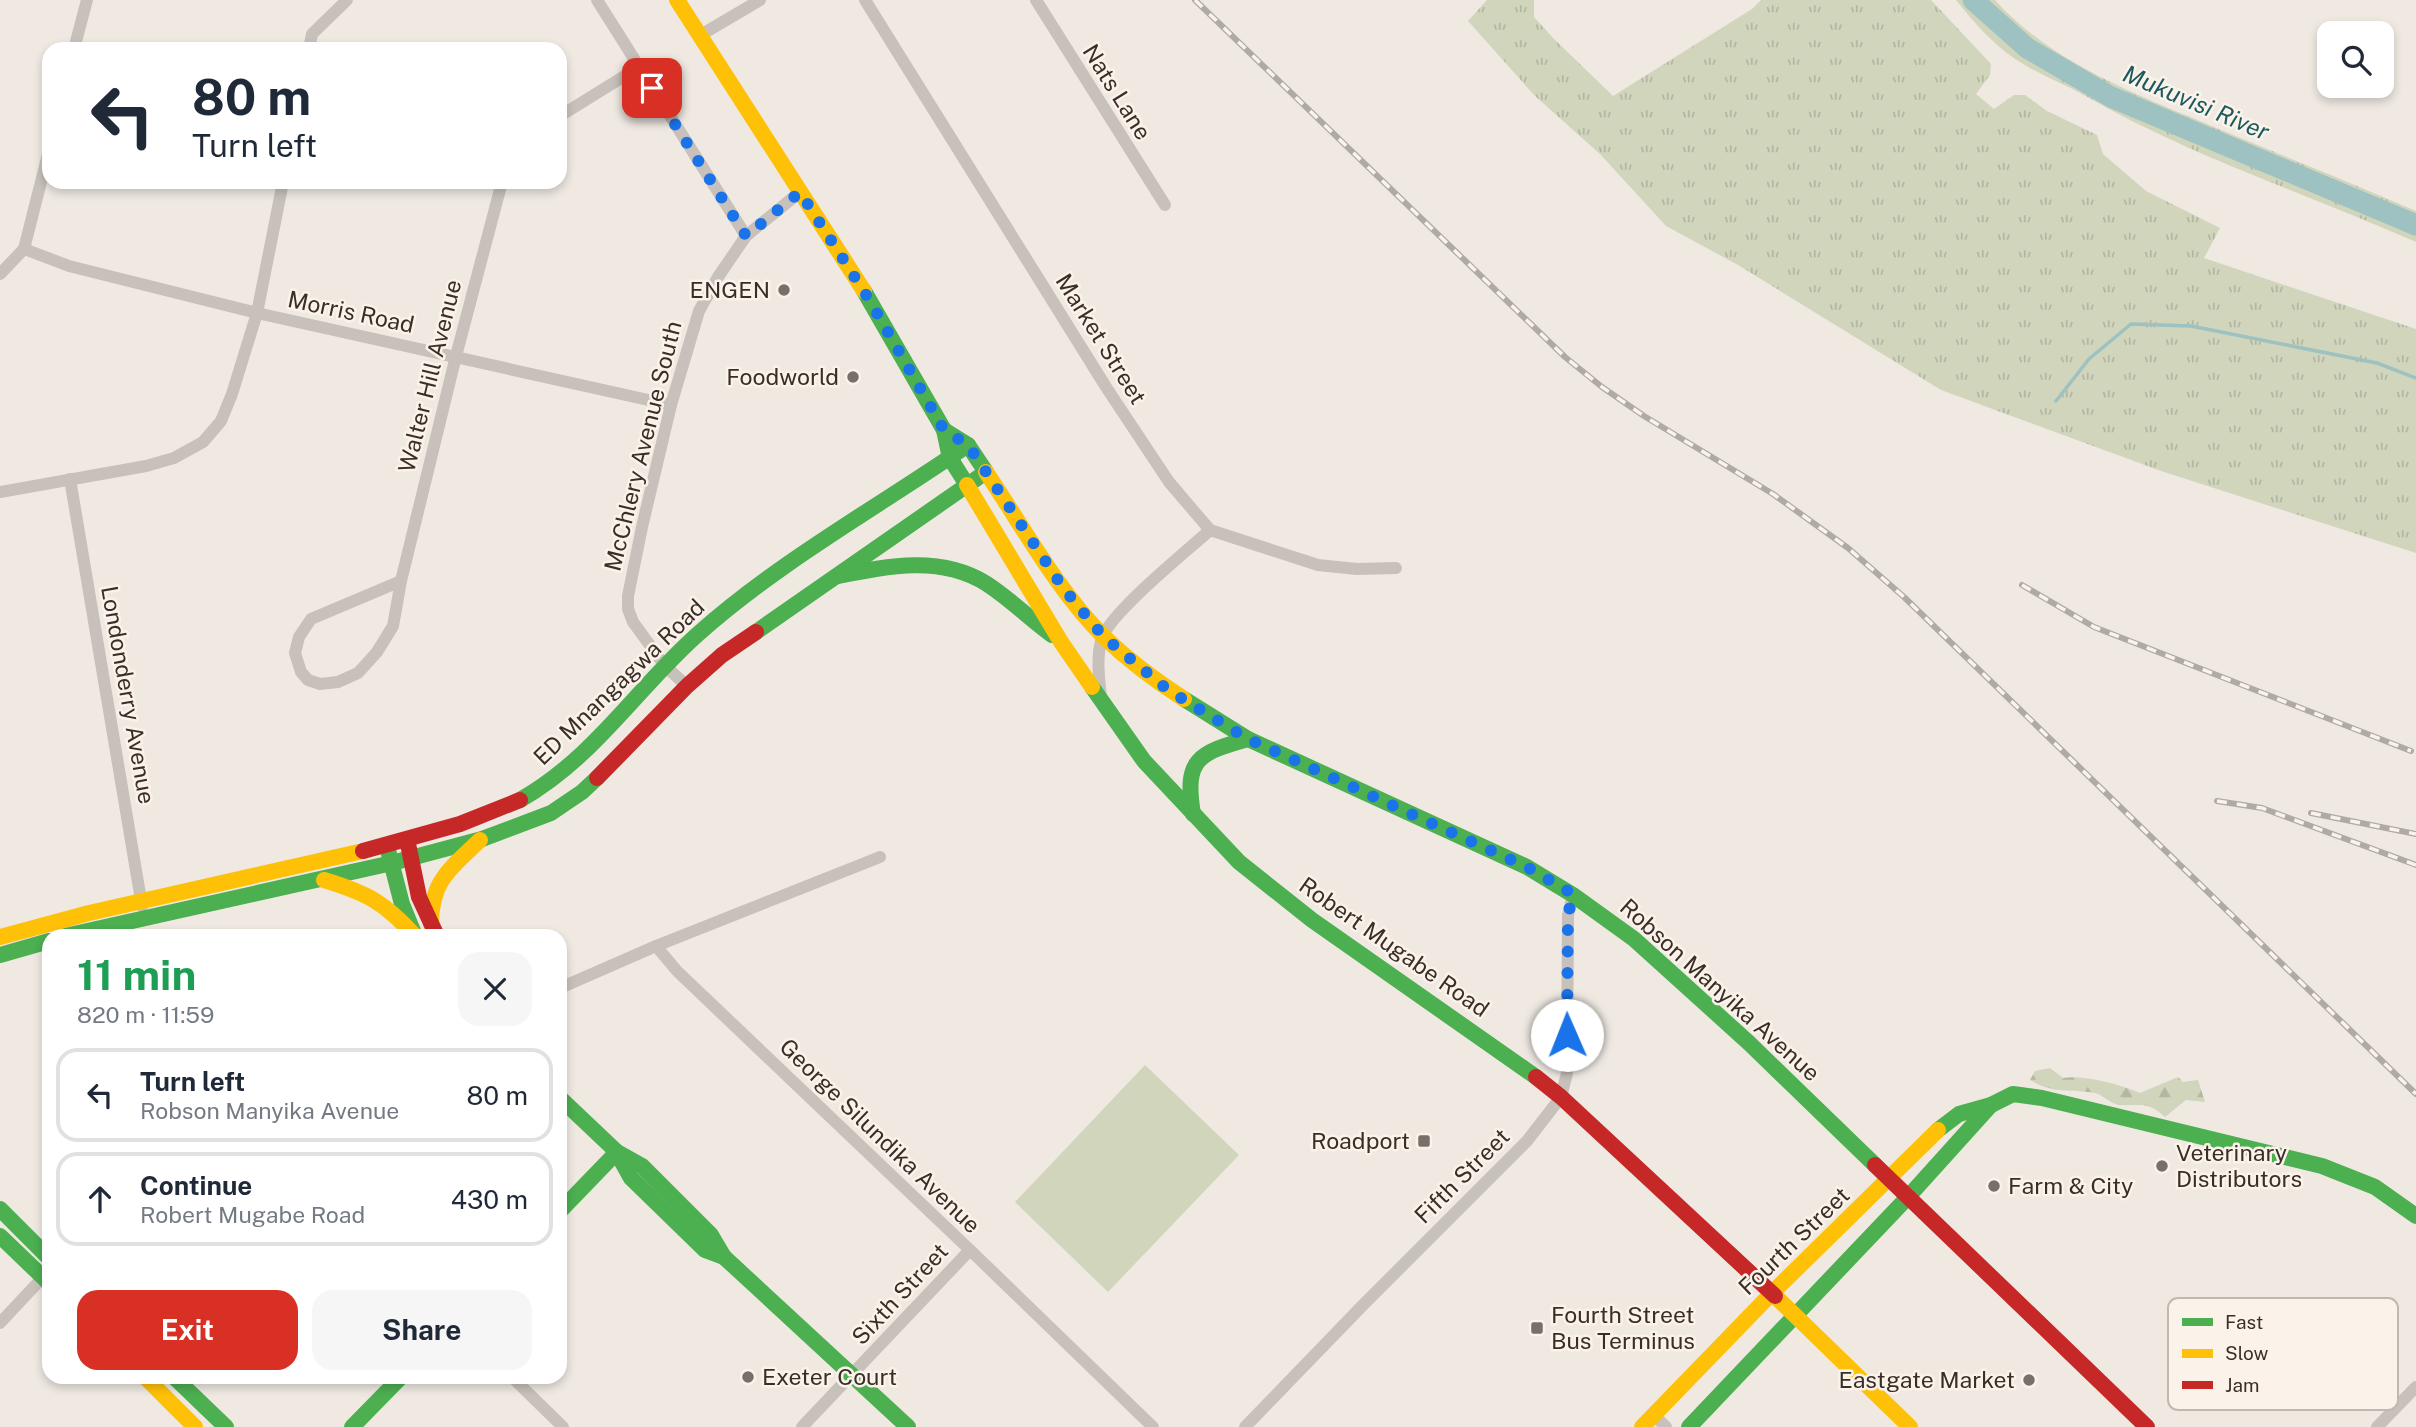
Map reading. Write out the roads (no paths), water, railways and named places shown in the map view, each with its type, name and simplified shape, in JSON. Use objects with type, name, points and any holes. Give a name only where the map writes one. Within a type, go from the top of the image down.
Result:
[{"type":"main road","name":"Robert Mugabe Road","points":[[677,0],[870,301],[944,430],[950,458],[1061,642],[1144,761],[1239,862],[1312,920],[1514,1060],[1561,1097],[1794,1314],[1910,1427]]},
{"type":"main road","name":"Robert Mugabe Road","points":[[944,430],[968,445]]},
{"type":"main road","name":"ED Mnangagwa Road","points":[[86,929],[143,910],[462,823],[520,800],[542,788],[593,744],[696,635],[745,596],[968,445]]},
{"type":"main road","name":"Robson Manyika Avenue","points":[[968,445],[1064,589],[1103,636],[1168,690],[1248,739],[1527,867],[1573,894],[1644,948],[1749,1043],[2147,1427]]},
{"type":"main road","name":"ED Mnangagwa Road","points":[[42,929],[321,879],[392,863],[482,839],[551,813],[582,792],[619,758],[687,686],[722,655],[986,472]]},
{"type":"main road","points":[[834,576],[902,566],[952,569],[976,577],[996,590],[1061,642]]},
{"type":"main road","points":[[1193,815],[1188,792],[1188,778],[1193,767],[1212,751],[1248,739]]},
{"type":"main road","points":[[434,929],[431,904],[435,890],[454,866],[482,839]]},
{"type":"main road","points":[[407,840],[419,897],[434,929]]},
{"type":"main road","points":[[387,845],[402,904],[412,929]]},
{"type":"main road","points":[[321,879],[373,896],[386,905],[408,929]]},
{"type":"main road","name":"ED Mnangagwa Road","points":[[0,937],[42,929]]},
{"type":"main road","points":[[0,955],[42,943]]},
{"type":"main road","name":"Fourth Street","points":[[1648,1421],[1771,1294],[1939,1129],[1959,1114],[1991,1105],[2013,1094],[2042,1098],[2349,1175],[2375,1187],[2416,1216]]},
{"type":"main road","points":[[567,1105],[617,1152],[631,1178],[705,1250],[724,1257],[908,1427]]},
{"type":"main road","points":[[1689,1427],[1908,1197],[1991,1105]]},
{"type":"main road","points":[[567,1203],[617,1152]]},
{"type":"main road","points":[[0,1209],[42,1251]]},
{"type":"main road","points":[[0,1236],[42,1273]]},
{"type":"main road","points":[[152,1384],[195,1427]]},
{"type":"main road","points":[[181,1384],[226,1427]]},
{"type":"main road","points":[[352,1427],[394,1384]]},
{"type":"street","points":[[77,42],[87,0]]},
{"type":"street","points":[[310,42],[312,34],[347,0]]},
{"type":"street","points":[[597,0],[746,236]]},
{"type":"street","points":[[699,36],[760,0]]},
{"type":"street","name":"Market Street","points":[[864,0],[1106,387],[1169,482],[1210,530]]},
{"type":"street","name":"Nats Lane","points":[[1036,0],[1165,205]]},
{"type":"street","points":[[567,112],[639,67]]},
{"type":"street","points":[[0,274],[24,249],[42,178]]},
{"type":"street","points":[[0,492],[146,466],[174,458],[203,442],[221,421],[232,394],[257,313],[282,189]]},
{"type":"street","name":"Walter Hill Avenue","points":[[401,581],[311,619],[299,637],[295,653],[301,671],[308,680],[320,684],[338,682],[358,673],[377,652],[393,626],[401,581],[456,356],[500,189]]},
{"type":"street","name":"McChlery Avenue South","points":[[687,686],[665,666],[633,622],[628,609],[628,596],[671,405],[699,310],[718,277],[746,236],[800,192]]},
{"type":"street","name":"Morris Road","points":[[24,249],[69,266],[257,313],[671,405]]},
{"type":"street","name":"Londonderry Avenue","points":[[70,479],[143,910]]},
{"type":"street","points":[[1101,699],[1098,670],[1103,636],[1125,607],[1210,530],[1318,565],[1357,569],[1396,568]]},
{"type":"street","points":[[567,985],[656,946],[880,857]]},
{"type":"street","name":"Fifth Street","points":[[1245,1427],[1381,1286],[1527,1141],[1561,1097],[1567,1073],[1568,915],[1573,894]]},
{"type":"street","name":"George Silundika Avenue","points":[[656,946],[677,971],[1153,1427]]},
{"type":"street","name":"Sixth Street","points":[[802,1427],[970,1250]]},
{"type":"street","points":[[0,1323],[42,1282]]},
{"type":"street","points":[[519,1384],[563,1427]]},
{"type":"street","points":[[2398,1406],[2416,1387]]},
{"type":"street","points":[[1648,1421],[1666,1427]]},
{"type":"street","points":[[2382,1422],[2396,1427]]},
{"type":"waterway","name":"Mukuvisi River","points":[[1973,0],[2027,48],[2111,97],[2416,225]]},
{"type":"waterway","points":[[2056,401],[2089,359],[2131,324],[2191,326],[2377,363],[2416,378]]},
{"type":"railway","points":[[1195,0],[1565,357],[1644,416],[1773,494],[1848,548],[1904,597],[2416,1094]]},
{"type":"railway","points":[[2022,585],[2094,627],[2411,751]]},
{"type":"railway","points":[[2217,801],[2262,808],[2416,865]]},
{"type":"railway","points":[[2311,813],[2416,834]]},
{"type":"place","name":"ENGEN","points":[[784,290]]},
{"type":"place","name":"Foodworld","points":[[853,377]]},
{"type":"place","name":"Roadport","points":[[1424,1141]]},
{"type":"place","name":"Veterinary Distributors","points":[[2162,1166]]},
{"type":"place","name":"Farm & City","points":[[1994,1186]]},
{"type":"place","name":"Fourth Street Bus Terminus","points":[[1537,1328]]},
{"type":"place","name":"Exeter Court","points":[[748,1377]]},
{"type":"place","name":"Eastgate Market","points":[[2029,1380]]}]
